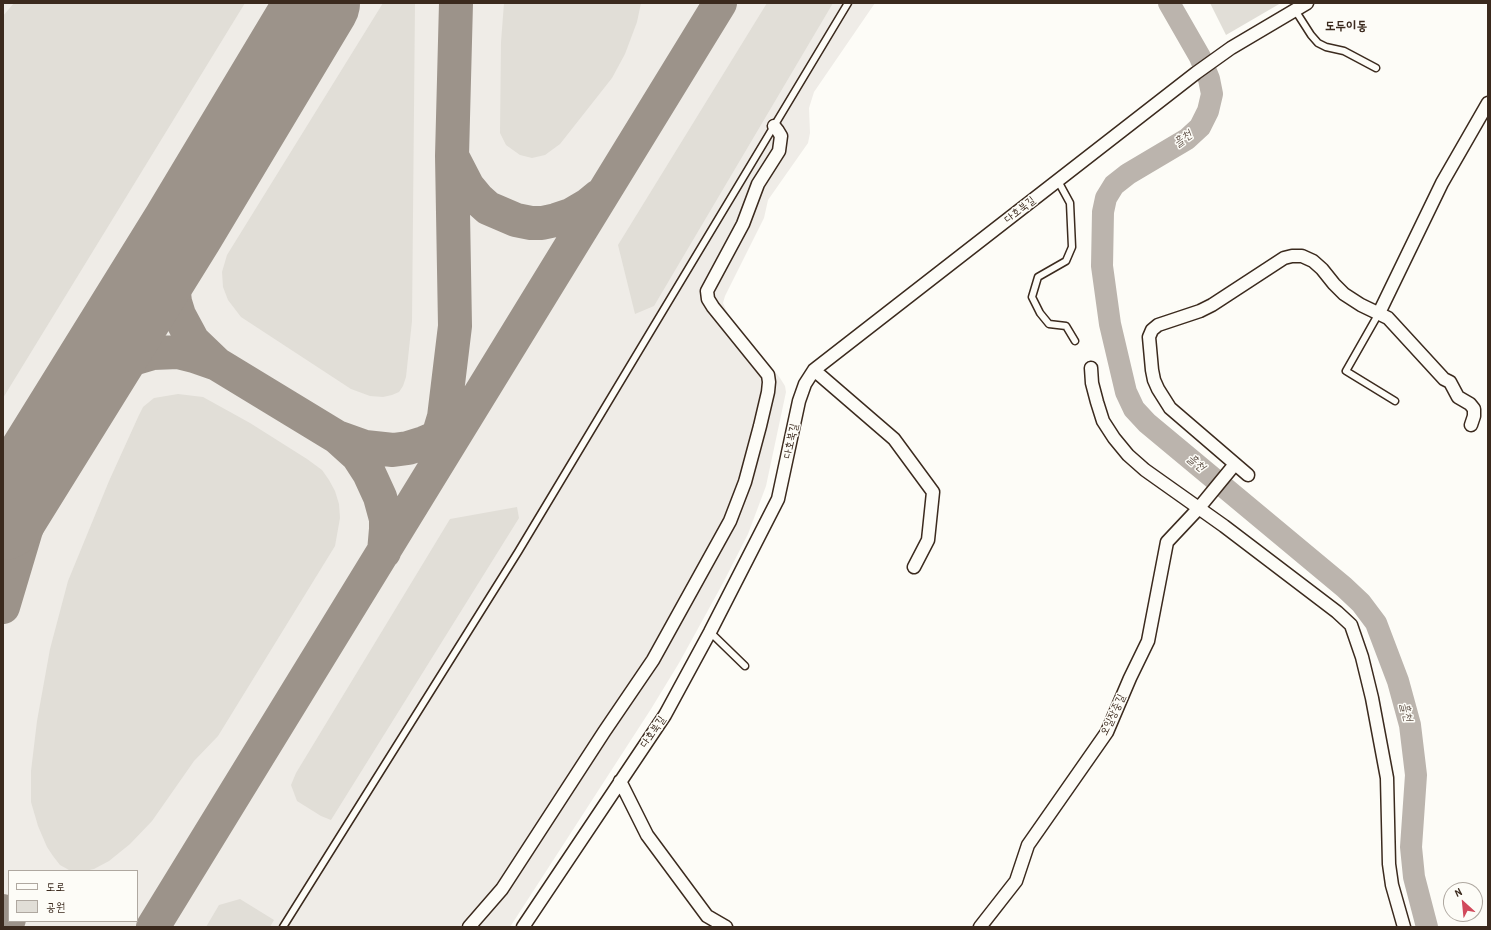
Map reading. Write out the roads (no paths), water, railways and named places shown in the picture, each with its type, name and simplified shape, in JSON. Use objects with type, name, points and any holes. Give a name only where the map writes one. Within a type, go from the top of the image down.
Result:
[{"type":"street","points":[[1295,10],[1308,3]]},
{"type":"street","name":"다호북길","points":[[523,927],[665,715],[710,632],[778,499],[799,401],[805,384],[814,370],[1196,73],[1232,48],[1295,10]]},
{"type":"street","points":[[1379,313],[1442,183],[1488,103]]},
{"type":"street","points":[[469,927],[502,889],[604,732],[653,660],[730,520],[745,482],[760,426],[769,382],[768,375],[713,308],[708,299],[707,291],[744,224],[758,184],[779,151],[781,136],[774,126]]},
{"type":"street","points":[[1248,474],[1234,464],[1170,408],[1154,380],[1149,337],[1152,330],[1158,324],[1212,305],[1284,258],[1292,256],[1302,256],[1313,260],[1344,294],[1361,305],[1388,318],[1444,379],[1450,382],[1458,397],[1470,404],[1474,409],[1474,416],[1471,424]]},
{"type":"street","points":[[1091,368],[1092,383],[1103,421],[1114,438],[1128,455],[1145,470],[1224,526],[1324,602],[1346,619],[1351,625],[1372,698],[1386,771],[1389,864],[1392,885],[1404,927]]},
{"type":"street","points":[[814,370],[894,439],[933,492],[928,540],[914,567]]},
{"type":"street","name":"오일장중길","points":[[980,927],[1016,881],[1028,846],[1107,732],[1130,678],[1148,641],[1167,542],[1198,509],[1234,464]]},
{"type":"street","points":[[620,781],[647,835],[707,916],[726,927]]},
{"type":"lane","points":[[283,927],[514,558],[848,3]]},
{"type":"lane","points":[[1295,10],[1318,43],[1326,47],[1344,51],[1376,68]]},
{"type":"lane","points":[[1058,181],[1070,203],[1072,247],[1066,260],[1038,277],[1032,297],[1040,313],[1048,324],[1066,326],[1076,342]]},
{"type":"lane","points":[[1379,313],[1346,371],[1395,401]]},
{"type":"lane","points":[[710,632],[745,666]]},
{"type":"waterway","name":"흘천","points":[[1169,3],[1200,57],[1209,79],[1212,94],[1208,111],[1200,127],[1187,139],[1128,174],[1114,185],[1106,198],[1103,212],[1102,266],[1110,324],[1126,392],[1134,409],[1147,423],[1344,587],[1361,603],[1376,623],[1398,681],[1410,725],[1416,775],[1411,847],[1414,877],[1427,927]]},
{"type":"district","name":"도두이동","points":[[1346,27]]}]
